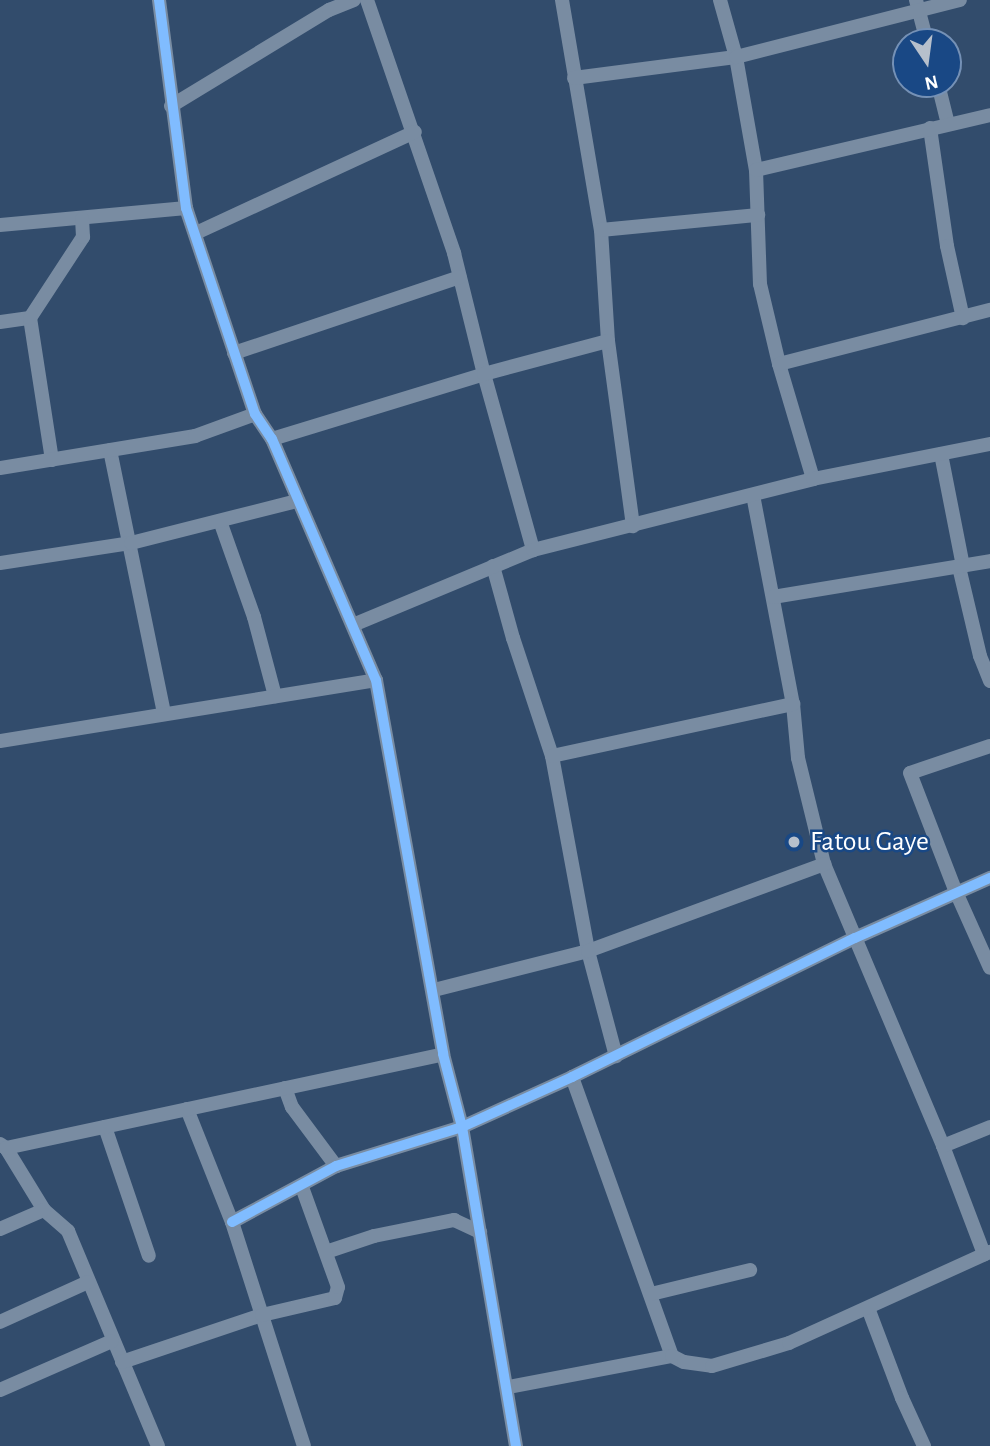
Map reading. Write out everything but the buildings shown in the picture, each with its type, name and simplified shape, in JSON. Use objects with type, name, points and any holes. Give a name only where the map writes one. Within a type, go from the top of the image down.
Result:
[{"type":"street","points":[[159,0],[186,208],[197,233],[255,414],[272,439],[376,680],[434,990],[443,1054],[461,1127],[508,1387],[515,1446]]},
{"type":"street","points":[[171,106],[327,5],[354,0]]},
{"type":"street","points":[[367,0],[415,132],[460,277],[533,550]]},
{"type":"street","points":[[562,0],[601,230],[608,341],[633,526]]},
{"type":"street","points":[[720,0],[736,57],[755,170],[760,285],[779,364],[813,479]]},
{"type":"street","points":[[574,78],[736,57],[918,6],[960,0]]},
{"type":"street","points":[[918,6],[924,28]]},
{"type":"street","points":[[942,98],[948,124]]},
{"type":"street","points":[[755,170],[990,115]]},
{"type":"street","points":[[930,128],[947,246],[962,318]]},
{"type":"street","points":[[197,233],[415,132]]},
{"type":"street","points":[[0,225],[186,208]]},
{"type":"street","points":[[601,230],[758,215]]},
{"type":"street","points":[[52,460],[30,318],[83,237],[82,219]]},
{"type":"street","points":[[234,353],[460,277]]},
{"type":"street","points":[[779,364],[990,310]]},
{"type":"street","points":[[0,322],[30,318]]},
{"type":"street","points":[[272,439],[484,374],[608,341]]},
{"type":"street","points":[[0,468],[195,436],[255,414]]},
{"type":"street","points":[[353,625],[533,550],[813,479],[990,444]]},
{"type":"street","points":[[110,450],[164,714]]},
{"type":"street","points":[[941,454],[961,567],[981,656],[990,681]]},
{"type":"street","points":[[508,1387],[672,1356],[684,1363],[712,1366],[789,1343],[987,1253],[824,864],[798,758],[793,704],[753,495]]},
{"type":"street","points":[[0,562],[131,543],[297,501]]},
{"type":"street","points":[[220,521],[254,617],[275,696]]},
{"type":"street","points":[[773,597],[990,561]]},
{"type":"street","points":[[493,566],[513,638],[552,756],[588,951],[617,1056]]},
{"type":"street","points":[[0,741],[376,680]]},
{"type":"street","points":[[552,756],[793,704]]},
{"type":"street","points":[[990,746],[910,773],[956,892],[990,968]]},
{"type":"street","points":[[434,990],[588,951],[824,864]]},
{"type":"street","points":[[232,1222],[302,1187],[335,1166],[461,1127],[572,1077],[855,938],[990,878]]},
{"type":"street","points":[[158,1446],[68,1231],[44,1210],[3,1146],[105,1127],[443,1054]]},
{"type":"street","points":[[572,1077],[672,1356]]},
{"type":"street","points":[[285,1088],[292,1107],[335,1166]]},
{"type":"street","points":[[187,1109],[232,1222],[304,1446]]},
{"type":"street","points":[[105,1127],[149,1256]]},
{"type":"street","points":[[943,1146],[990,1127]]},
{"type":"street","points":[[122,1362],[262,1315],[335,1298],[338,1287],[302,1187]]},
{"type":"street","points":[[0,1229],[44,1210]]},
{"type":"street","points":[[326,1252],[374,1236],[454,1220],[480,1232]]},
{"type":"street","points":[[651,1294],[750,1270]]},
{"type":"street","points":[[0,1322],[88,1282]]},
{"type":"street","points":[[868,1308],[902,1398],[924,1446]]},
{"type":"street","points":[[0,1390],[112,1341]]},
{"type":"cycle path","points":[[159,0],[186,208],[255,414],[272,439],[376,680],[443,1054],[462,1127],[516,1446]]},
{"type":"cycle path","points":[[232,1222],[336,1166],[462,1127],[572,1077],[855,938],[990,878]]},
{"type":"place","name":"Fatou Gaye","points":[[794,842]]}]
